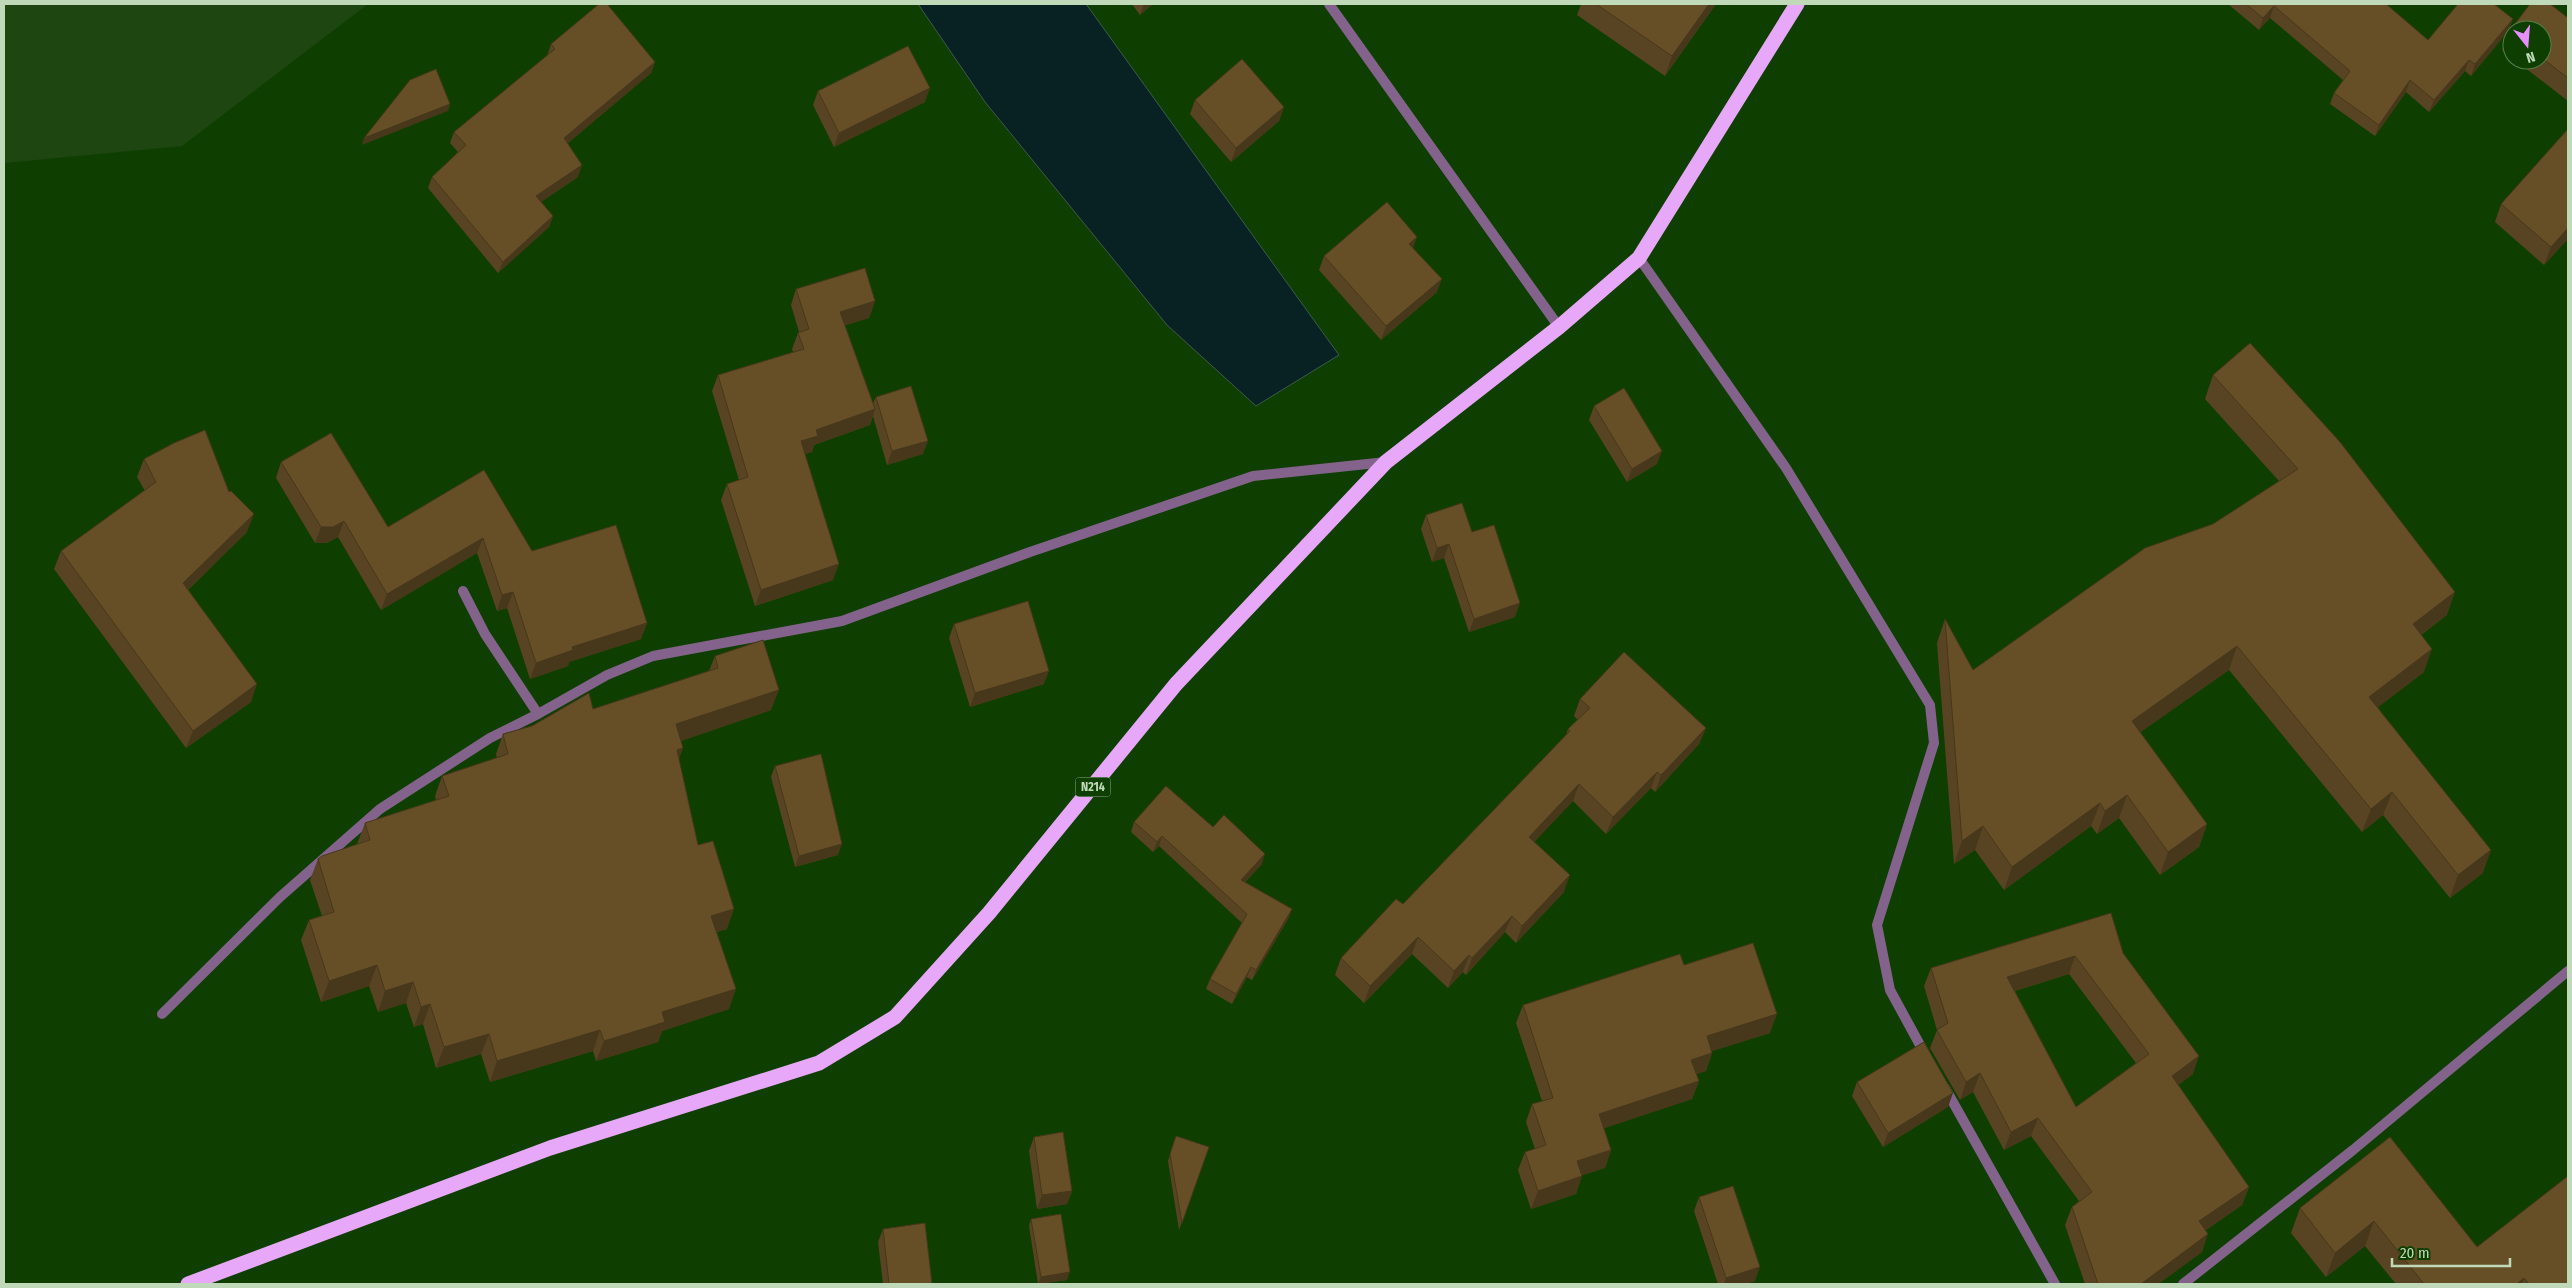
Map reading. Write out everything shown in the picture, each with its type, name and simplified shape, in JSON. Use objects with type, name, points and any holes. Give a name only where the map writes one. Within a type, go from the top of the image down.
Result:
[{"type":"highway","name":"N214","points":[[188,1284],[550,1148],[819,1064],[895,1016],[990,913],[1176,684],[1386,462],[1559,327],[1639,258],[1797,4]]},
{"type":"street","points":[[1329,4],[1559,327]]},
{"type":"street","points":[[1639,258],[1786,468],[1930,705],[1934,743],[1877,925],[1890,990],[2055,1284]]},
{"type":"street","points":[[162,1014],[280,897],[380,809],[490,738],[538,714],[607,675],[653,656],[842,621],[1030,552],[1253,476],[1386,462]]},
{"type":"street","points":[[464,591],[485,634],[538,714]]},
{"type":"street","points":[[2183,1284],[2353,1150],[2568,971]]},
{"type":"shaded area","points":[[4,4],[368,4],[182,146],[4,163]]},
{"type":"water","points":[[918,4],[1086,4],[1339,355],[1256,406],[1167,325],[985,102]]},
{"type":"building","points":[[599,4],[607,4],[655,62],[564,138],[582,165],[536,196],[553,216],[503,262],[432,177],[466,145],[454,132],[555,49],[551,44]]},
{"type":"building","points":[[1596,4],[1709,4],[1672,56]]},
{"type":"building","points":[[2246,4],[2386,4],[2428,40],[2458,4],[2494,4],[2513,19],[2502,20],[2502,32],[2475,64],[2469,60],[2434,100],[2410,80],[2379,125],[2334,93],[2350,71],[2274,6],[2263,18]]},
{"type":"building","points":[[2530,4],[2550,4],[2568,18],[2568,78],[2552,66],[2552,20],[2518,20]]},
{"type":"building","points":[[908,46],[930,88],[839,133],[818,91]]},
{"type":"building","points":[[1242,59],[1284,107],[1236,148],[1195,100]]},
{"type":"building","points":[[436,69],[450,104],[364,138],[410,80]]},
{"type":"building","points":[[2568,129],[2568,228],[2551,247],[2501,204]]},
{"type":"building","points":[[1387,202],[1417,237],[1409,244],[1442,279],[1386,326],[1324,256]]},
{"type":"building","points":[[865,268],[875,301],[840,312],[875,409],[816,430],[818,436],[801,441],[839,564],[761,590],[727,484],[748,477],[718,375],[804,349],[798,333],[809,329],[796,289]]},
{"type":"building","points":[[2250,343],[2340,442],[2455,592],[2413,624],[2432,649],[2369,697],[2491,850],[2458,875],[2392,792],[2371,809],[2237,646],[2132,721],[2207,824],[2168,852],[2127,795],[2105,811],[2100,803],[2012,867],[1983,826],[1962,841],[1945,619],[1973,670],[2145,548],[2213,524],[2298,469],[2213,375]]},
{"type":"building","points":[[911,386],[928,441],[892,451],[876,397]]},
{"type":"building","points":[[1624,388],[1662,451],[1632,469],[1594,406]]},
{"type":"building","points":[[205,430],[229,492],[231,491],[254,514],[183,583],[257,684],[193,731],[61,551],[156,482],[144,459],[174,443]]},
{"type":"building","points":[[331,433],[388,527],[484,470],[532,551],[616,525],[647,623],[572,647],[573,650],[536,663],[513,592],[502,595],[483,538],[387,594],[344,521],[333,527],[321,527],[281,462]]},
{"type":"building","points":[[1462,503],[1472,532],[1494,525],[1520,603],[1474,619],[1449,544],[1437,548],[1426,515]]},
{"type":"building","points":[[1028,601],[1049,671],[975,693],[954,624]]},
{"type":"building","points":[[763,640],[779,690],[676,724],[683,748],[677,750],[698,845],[713,841],[734,909],[711,916],[736,989],[662,1012],[665,1022],[604,1041],[600,1030],[497,1061],[489,1034],[444,1047],[430,1004],[421,1007],[413,982],[385,991],[377,965],[329,981],[309,920],[334,912],[318,859],[370,840],[365,823],[449,796],[442,776],[508,754],[503,734],[532,726],[589,693],[593,709],[718,668],[715,656]]},
{"type":"building","points":[[1624,652],[1706,728],[1661,775],[1657,772],[1613,817],[1579,784],[1529,837],[1570,875],[1522,926],[1512,916],[1472,958],[1469,955],[1454,971],[1418,937],[1370,986],[1341,958],[1396,899],[1403,904],[1570,731],[1568,729],[1590,708],[1580,699]]},
{"type":"building","points":[[821,754],[842,844],[799,856],[775,766]]},
{"type":"building","points":[[1166,786],[1213,827],[1224,815],[1265,854],[1241,880],[1292,909],[1256,970],[1251,967],[1236,994],[1210,979],[1247,914],[1162,836],[1157,842],[1134,822]]},
{"type":"building","points":[[2111,913],[2123,953],[2199,1056],[2172,1076],[2249,1187],[2199,1221],[2208,1234],[2141,1284],[2098,1284],[2072,1207],[2092,1192],[2038,1118],[2011,1132],[1980,1073],[1966,1082],[1937,1030],[1948,1023],[1931,968]],"holes":[[[2075,956],[2149,1054],[2076,1107],[2007,977]]]},
{"type":"building","points":[[1753,943],[1777,1014],[1707,1036],[1712,1053],[1691,1060],[1699,1081],[1599,1114],[1611,1150],[1577,1161],[1582,1176],[1538,1191],[1525,1152],[1546,1145],[1532,1104],[1553,1098],[1523,1005],[1680,954],[1684,965]]},
{"type":"building","points":[[1924,1042],[1953,1093],[1888,1133],[1857,1082]]},
{"type":"building","points":[[1063,1132],[1072,1191],[1042,1195],[1034,1137]]},
{"type":"building","points":[[1176,1136],[1209,1147],[1182,1223],[1170,1154]]},
{"type":"building","points":[[2390,1137],[2477,1247],[2568,1176],[2568,1284],[2529,1284],[2524,1278],[2517,1284],[2424,1284],[2374,1221],[2335,1253],[2300,1208]]},
{"type":"building","points":[[1733,1186],[1760,1267],[1726,1278],[1699,1197]]},
{"type":"building","points":[[1061,1214],[1070,1272],[1041,1277],[1031,1219]]},
{"type":"building","points":[[925,1223],[932,1284],[889,1284],[883,1229]]}]
